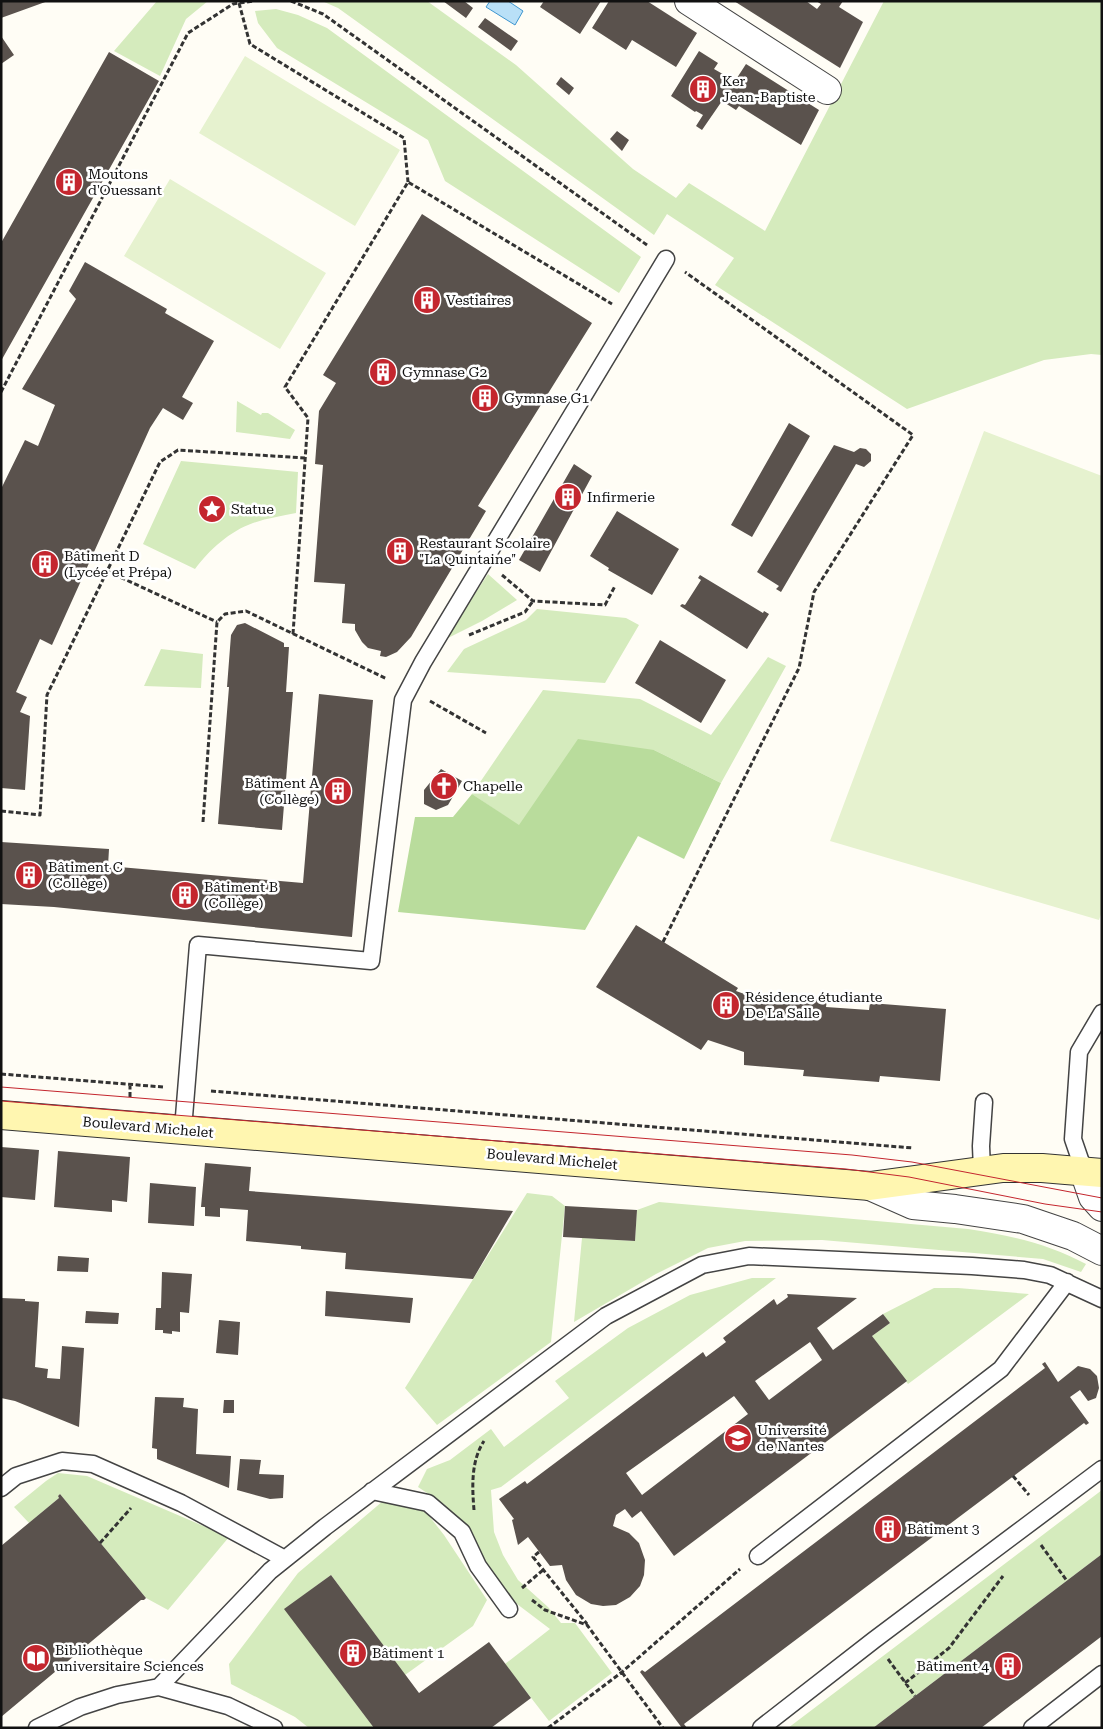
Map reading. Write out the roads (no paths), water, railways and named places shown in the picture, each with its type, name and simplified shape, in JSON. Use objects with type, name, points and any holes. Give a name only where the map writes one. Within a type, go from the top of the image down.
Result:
[{"type":"street","points":[[689,1],[827,90]]},
{"type":"street","name":"Boulevard Michelet","points":[[1,1115],[870,1186],[1003,1168],[1042,1168],[1093,1172]]},
{"type":"street","points":[[1093,1172],[1093,1196],[1102,1207]]},
{"type":"street","points":[[870,1186],[913,1205],[1022,1219],[1073,1236],[1102,1251]]},
{"type":"lane","points":[[183,1130],[198,945],[371,961],[403,700],[666,259]]},
{"type":"lane","points":[[1093,1172],[1073,1139],[1079,1052],[1102,1013]]},
{"type":"lane","points":[[982,1170],[981,1146],[984,1102]]},
{"type":"lane","points":[[159,1687],[270,1571],[285,1559],[606,1316],[702,1265],[749,1256],[1024,1270],[1050,1275],[1102,1299]]},
{"type":"lane","points":[[758,1556],[1001,1369],[1067,1282]]},
{"type":"lane","points":[[1,1488],[16,1476],[62,1462],[94,1464],[181,1503],[285,1559]]},
{"type":"lane","points":[[761,1728],[874,1640],[1102,1469]]},
{"type":"lane","points":[[372,1492],[428,1503],[462,1532],[478,1566],[509,1609]]},
{"type":"lane","points":[[1032,1728],[1102,1674]]},
{"type":"lane","points":[[37,1728],[80,1707],[117,1695],[159,1687],[228,1706],[274,1728]]},
{"type":"water","points":[[490,1],[508,1],[523,11],[515,25],[486,7]]},
{"type":"tram line","points":[[1,1087],[852,1155],[912,1162],[1102,1198]]},
{"type":"tram line","points":[[1,1101],[846,1169],[909,1177],[1045,1204],[1102,1212]]},
{"type":"place","name":"Ker Jean-Baptiste","points":[[703,89]]},
{"type":"place","name":"Moutons d'Ouessant","points":[[69,182]]},
{"type":"place","name":"Vestiaires","points":[[427,300]]},
{"type":"place","name":"Gymnase G2","points":[[383,372]]},
{"type":"place","name":"Gymnase G1","points":[[485,398]]},
{"type":"place","name":"Infirmerie","points":[[568,497]]},
{"type":"place","name":"Statue","points":[[212,509]]},
{"type":"place","name":"Restaurant Scolaire \"La Quintaine\"","points":[[400,551]]},
{"type":"place","name":"Bâtiment D (Lycée et Prépa)","points":[[45,564]]},
{"type":"place","name":"Chapelle","points":[[444,786]]},
{"type":"place","name":"Bâtiment A (Collège)","points":[[338,791]]},
{"type":"place","name":"Bâtiment C (Collège)","points":[[29,875]]},
{"type":"place","name":"Bâtiment B (Collège)","points":[[185,895]]},
{"type":"place","name":"Résidence étudiante De La Salle","points":[[726,1005]]},
{"type":"place","name":"Université de Nantes","points":[[738,1438]]},
{"type":"place","name":"Bâtiment 3","points":[[888,1529]]},
{"type":"place","name":"Bâtiment 1","points":[[353,1653]]},
{"type":"place","name":"Bibliothèque universitaire Sciences","points":[[36,1658]]},
{"type":"place","name":"Bâtiment 4","points":[[1008,1666]]}]
